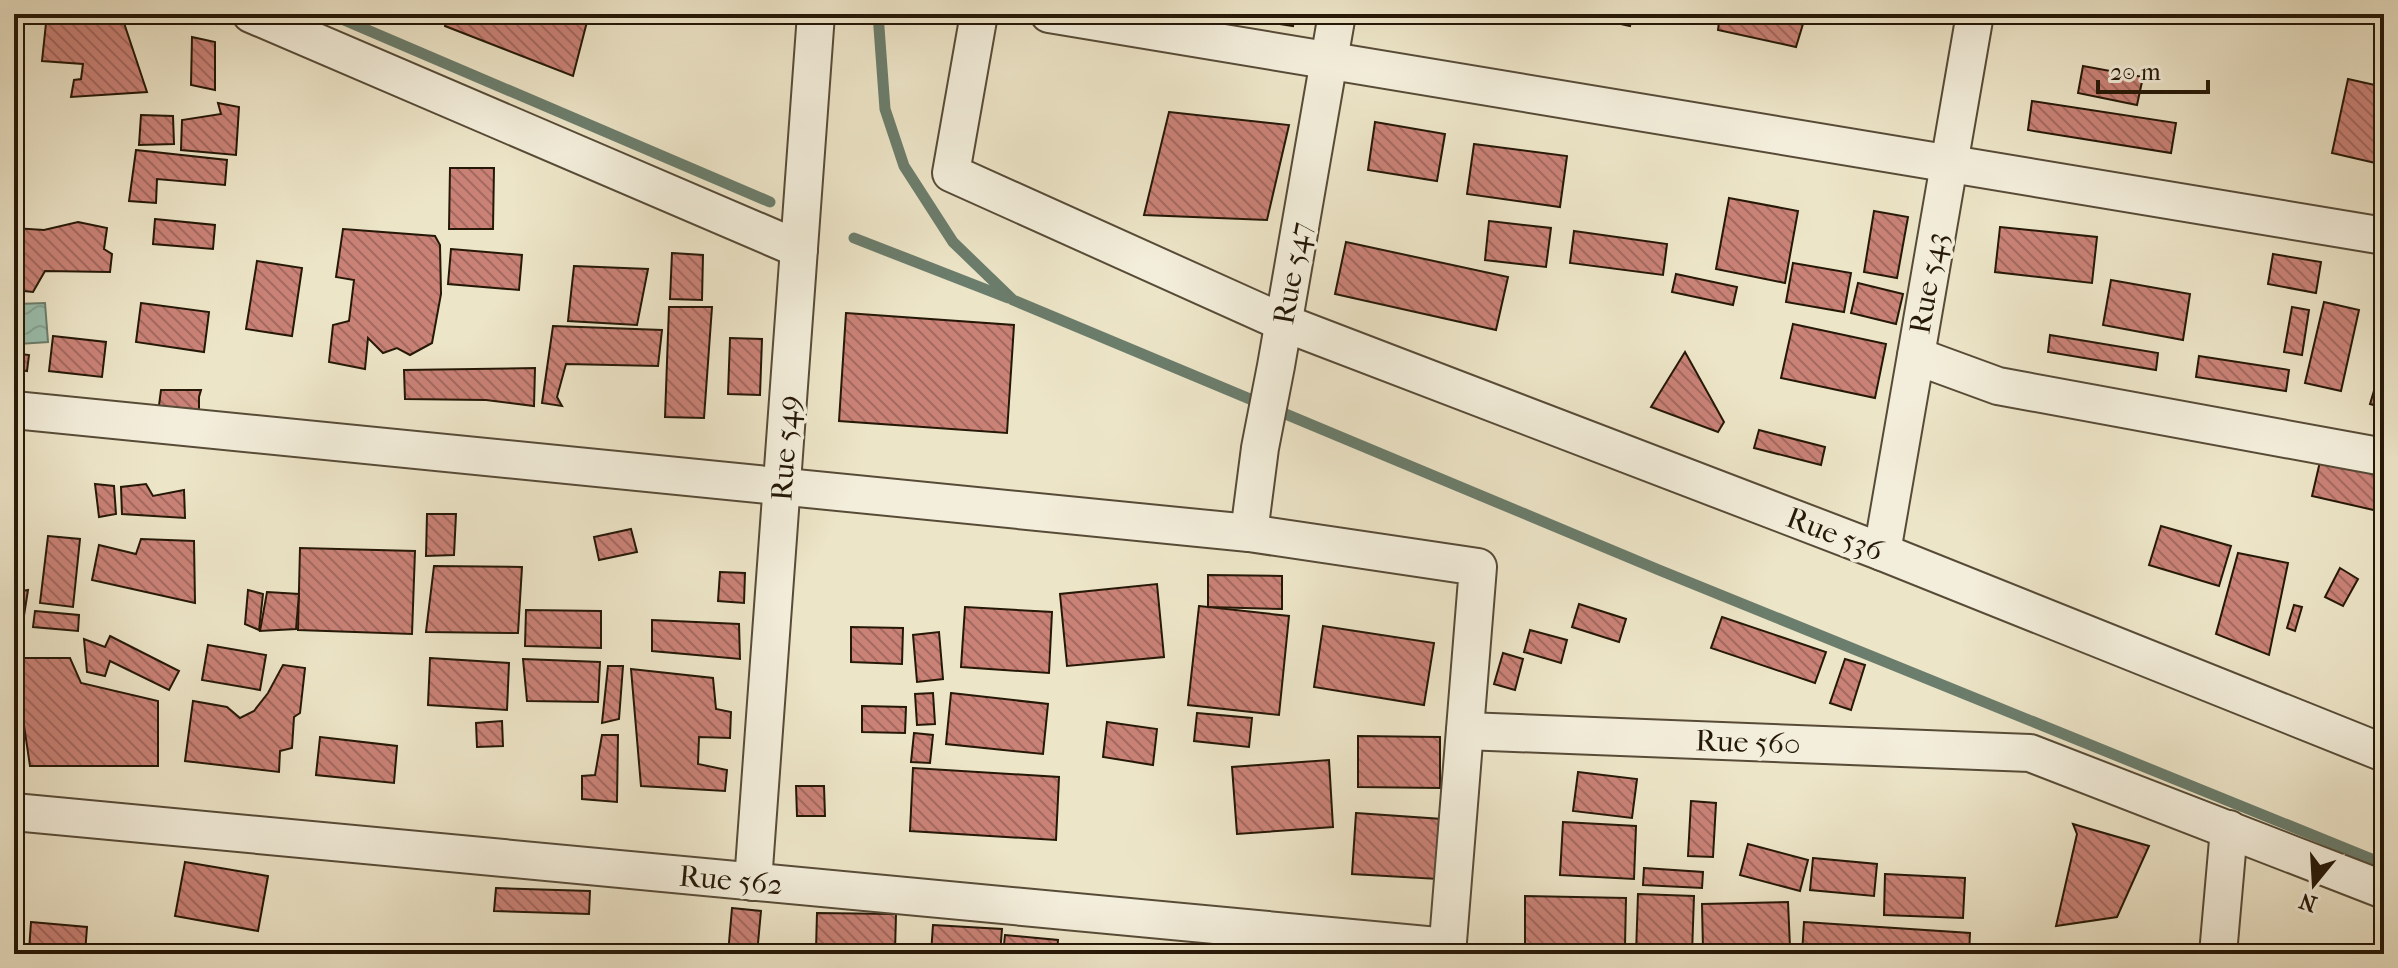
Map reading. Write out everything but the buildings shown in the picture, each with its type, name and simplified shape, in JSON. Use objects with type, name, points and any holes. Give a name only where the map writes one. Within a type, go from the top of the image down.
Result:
[{"type":"street","points":[[251,14],[799,249]]},
{"type":"street","name":"Rue 549","points":[[753,882],[816,14]]},
{"type":"street","name":"Rue 536","points":[[979,14],[951,173],[1284,323],[1882,552],[2384,753]]},
{"type":"street","points":[[1049,14],[2384,236]]},
{"type":"street","name":"Rue 547","points":[[1249,533],[1260,448],[1337,14]]},
{"type":"street","name":"Rue 543","points":[[1882,552],[1975,14]]},
{"type":"street","points":[[1916,356],[1998,386],[2384,457]]},
{"type":"street","points":[[14,410],[1249,533],[1478,567],[1447,950]]},
{"type":"street","name":"Rue 560","points":[[1465,731],[2030,753],[2384,890]]},
{"type":"street","name":"Rue 562","points":[[14,812],[1447,950]]},
{"type":"street","points":[[2218,954],[2229,829]]},
{"type":"water","points":[[45,303],[48,342],[19,344],[17,304]]},
{"type":"waterway","points":[[330,14],[770,202]]},
{"type":"waterway","points":[[878,14],[885,109],[904,166],[953,242],[1013,300],[1659,570],[2384,864]]},
{"type":"waterway","points":[[854,238],[1008,298]]}]
